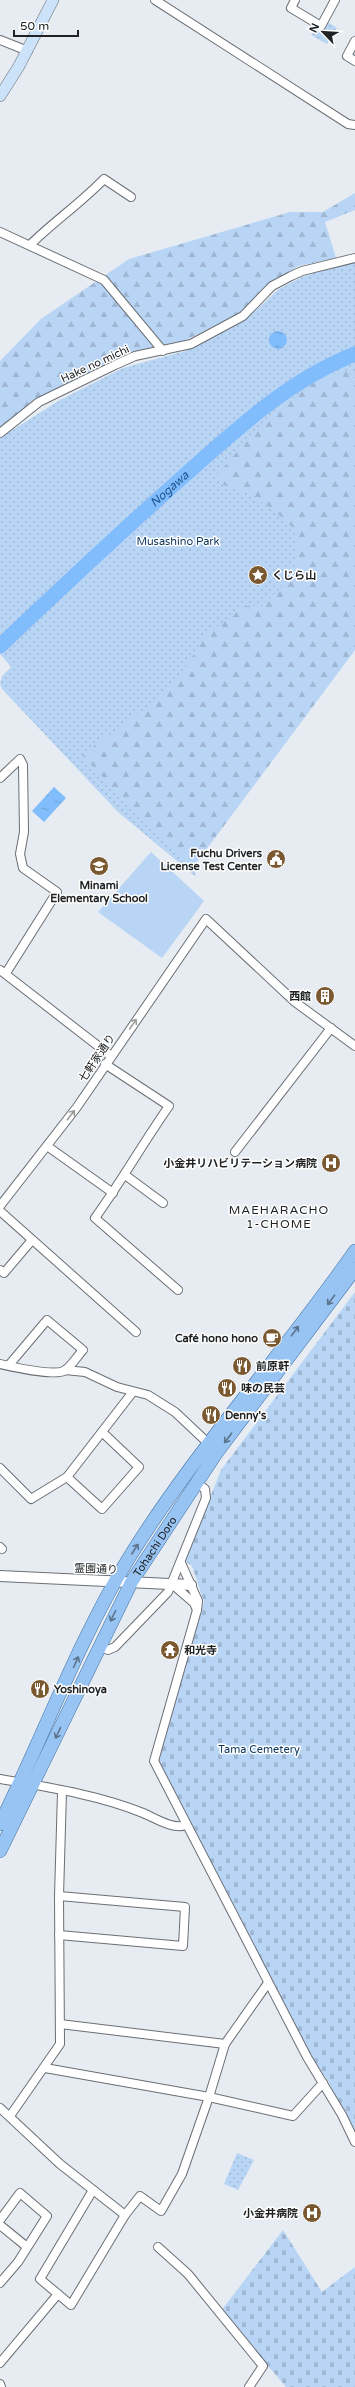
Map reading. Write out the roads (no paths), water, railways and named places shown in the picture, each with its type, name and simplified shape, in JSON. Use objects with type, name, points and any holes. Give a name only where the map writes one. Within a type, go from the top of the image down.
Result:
[{"type":"main road","points":[[0,96],[28,51],[53,0]]},
{"type":"main road","name":"Tohachi Doro","points":[[0,1851],[99,1611],[115,1582],[170,1497],[355,1251]]},
{"type":"main road","name":"Tohachi Doro","points":[[0,1824],[27,1784],[132,1582],[217,1452],[355,1269]]},
{"type":"street","points":[[155,0],[348,124],[355,125]]},
{"type":"street","points":[[295,0],[291,8],[321,26],[335,0]]},
{"type":"street","points":[[0,40],[28,51]]},
{"type":"street","points":[[355,41],[347,56],[355,61]]},
{"type":"street","points":[[30,245],[49,226],[88,196],[104,179],[131,197]]},
{"type":"street","points":[[0,232],[104,280],[163,351]]},
{"type":"street","name":"Hake no michi","points":[[0,433],[39,402],[114,365],[135,356],[191,344],[243,316],[272,286],[291,276],[302,271],[355,258]]},
{"type":"street","points":[[0,778],[20,759],[23,765],[24,832],[20,854],[23,868],[57,892],[1,971],[111,1056]]},
{"type":"street","name":"七軒家通り","points":[[0,1206],[77,1107],[105,1064],[206,919],[268,979],[331,1028]]},
{"type":"street","points":[[235,1152],[331,1028],[355,1046]]},
{"type":"street","points":[[105,1064],[169,1106],[142,1145],[125,1175],[95,1218],[178,1290]]},
{"type":"street","points":[[47,1146],[113,1193]]},
{"type":"street","points":[[125,1175],[163,1203]]},
{"type":"street","points":[[0,1211],[136,1332]]},
{"type":"street","points":[[0,1270],[4,1273],[32,1240]]},
{"type":"street","points":[[9,1366],[47,1320],[83,1350],[65,1370]]},
{"type":"street","points":[[0,1364],[36,1371],[65,1370],[85,1372],[132,1392],[140,1392],[169,1408],[209,1444]]},
{"type":"street","points":[[0,1468],[31,1499],[67,1477],[132,1392]]},
{"type":"street","points":[[67,1477],[102,1509],[140,1467],[102,1432]]},
{"type":"street","points":[[99,1646],[108,1650],[115,1647],[168,1592],[206,1498],[205,1489],[197,1483]]},
{"type":"street","points":[[180,1563],[198,1602],[197,1610],[154,1761],[307,2058],[323,2083],[355,2142]]},
{"type":"street","name":"霊園通り","points":[[0,1576],[191,1585]]},
{"type":"street","points":[[172,1584],[194,1603],[197,1610]]},
{"type":"street","points":[[0,1779],[116,1804],[172,1825],[181,1827],[186,1825]]},
{"type":"street","points":[[10,2116],[45,2068],[60,2044],[59,1896],[62,1792]]},
{"type":"street","points":[[59,1896],[184,1907],[183,1946],[59,1935]]},
{"type":"street","points":[[93,2190],[40,2279],[71,2305],[125,2215],[140,2196],[161,2211],[182,2174],[209,2098],[225,2044],[268,1983]]},
{"type":"street","points":[[60,2024],[225,2044]]},
{"type":"street","points":[[45,2068],[209,2098],[293,2116],[323,2083]]},
{"type":"street","points":[[0,2108],[93,2190],[125,2215]]},
{"type":"street","points":[[0,2220],[20,2193],[47,2216],[27,2247],[0,2283]]},
{"type":"street","points":[[0,2225],[27,2247]]},
{"type":"street","points":[[158,2247],[188,2274],[263,2366],[250,2387]]},
{"type":"street","points":[[0,2363],[58,2294]]},
{"type":"water","points":[[278,331],[284,334],[287,340],[284,346],[278,349],[272,346],[269,340],[272,334]]},
{"type":"water","points":[[54,787],[66,798],[44,822],[32,811]]},
{"type":"waterway","name":"Nogawa","points":[[0,646],[139,516],[265,406],[308,377],[355,354]]},
{"type":"place","name":"くじら山","points":[[258,575]]},
{"type":"place","name":"Fuchu Drivers License Test Center","points":[[276,859]]},
{"type":"place","name":"Minami Elementary School","points":[[99,866]]},
{"type":"place","name":"西館","points":[[325,996]]},
{"type":"place","name":"小金井リハビリテーション病院","points":[[331,1163]]},
{"type":"place","name":"Café hono hono","points":[[272,1338]]},
{"type":"place","name":"前原軒","points":[[242,1366]]},
{"type":"place","name":"味の民芸","points":[[227,1388]]},
{"type":"place","name":"Denny's","points":[[211,1415]]},
{"type":"place","name":"和光寺","points":[[170,1650]]},
{"type":"place","name":"Yoshinoya","points":[[40,1689]]},
{"type":"place","name":"小金井病院","points":[[312,2213]]},
{"type":"district","name":"MAEHARACHO 1-CHOME","points":[[279,1217]]},
{"type":"park label","name":"Musashino Park","points":[[178,541]]},
{"type":"park label","name":"Tama Cemetery","points":[[259,1749]]}]
